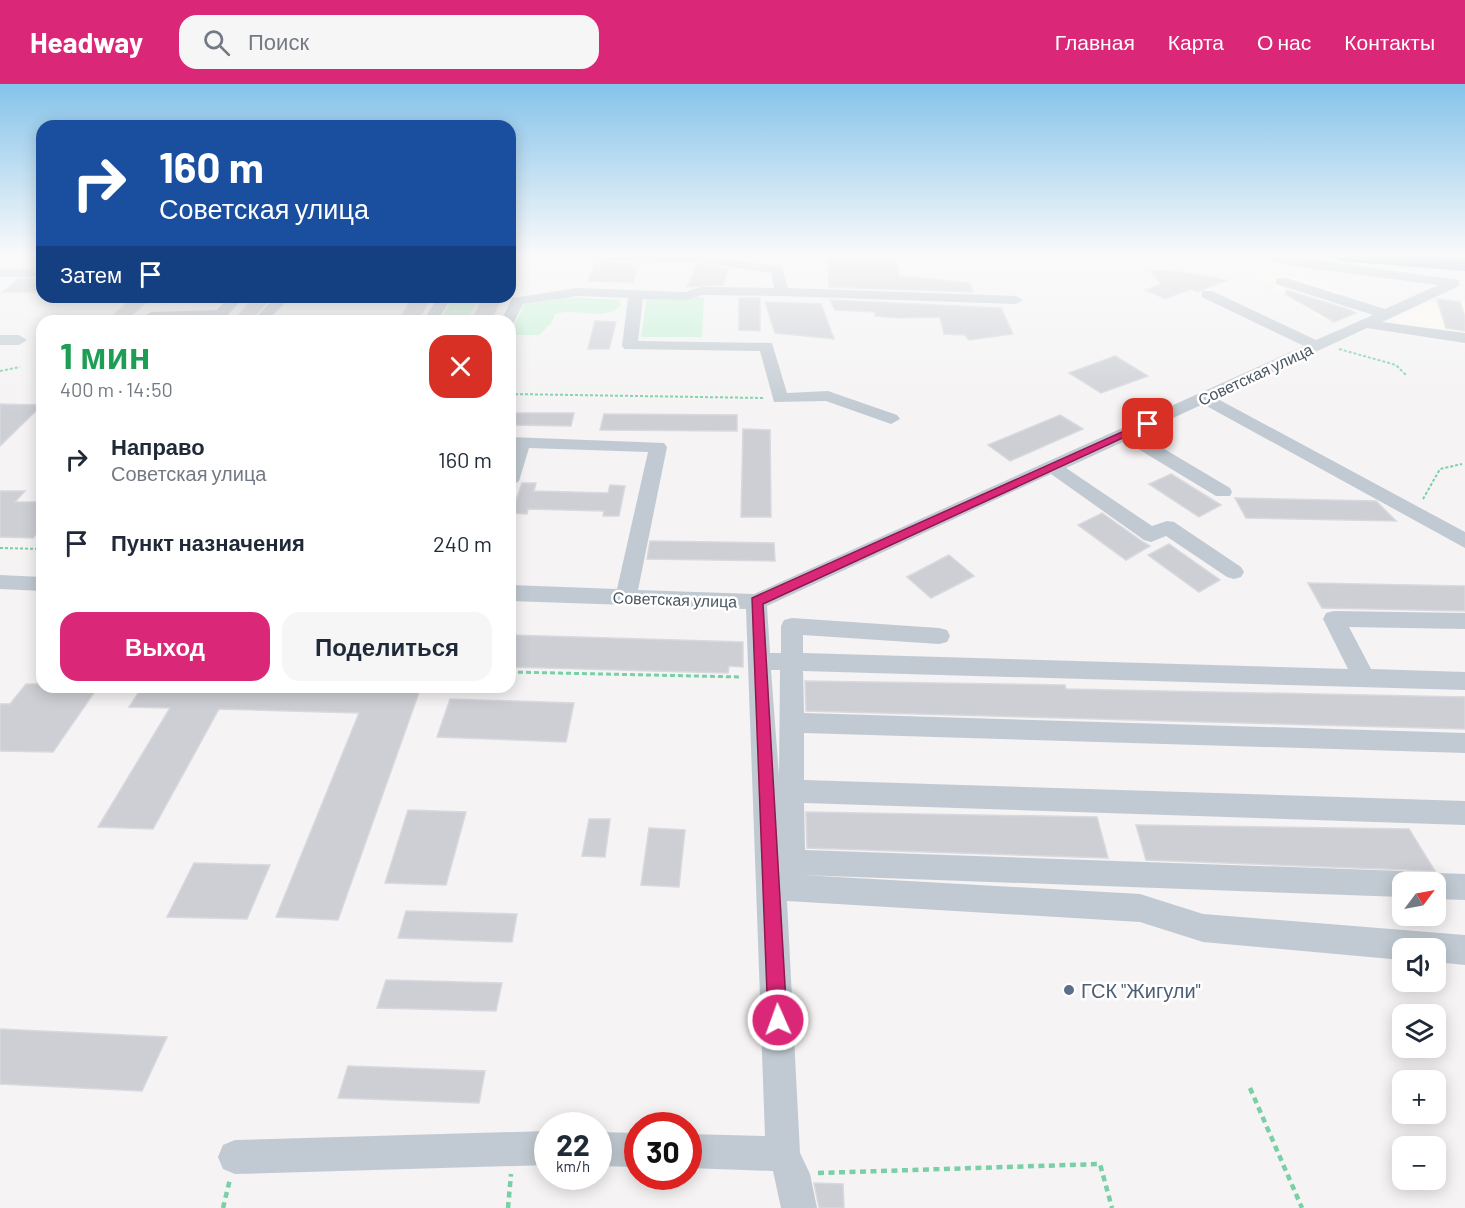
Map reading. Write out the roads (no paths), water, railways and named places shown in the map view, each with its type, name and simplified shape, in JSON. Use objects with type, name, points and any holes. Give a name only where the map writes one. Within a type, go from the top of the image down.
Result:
[{"type":"street","points":[[186,315],[221,314],[227,307]]},
{"type":"street","points":[[641,307],[630,346],[767,346],[780,398],[828,396],[891,419]]},
{"type":"street","points":[[1238,307],[1321,344]]},
{"type":"street","points":[[1365,307],[1386,314]]},
{"type":"street","name":"Советская улица","points":[[516,593],[756,602],[1402,307]]},
{"type":"street","points":[[1366,323],[1465,336]]},
{"type":"street","points":[[0,340],[19,340]]},
{"type":"street","points":[[1204,398],[1465,541]]},
{"type":"street","points":[[1126,434],[1223,492]]},
{"type":"street","points":[[516,442],[658,447],[626,598]]},
{"type":"street","points":[[1053,467],[1151,535],[1167,527],[1234,572]]},
{"type":"street","points":[[0,582],[36,584]]},
{"type":"street","points":[[756,602],[788,1164],[799,1208]]},
{"type":"street","points":[[1364,678],[1334,619],[1465,621]]},
{"type":"street","points":[[939,636],[792,626],[791,862],[1392,884]]},
{"type":"street","points":[[760,669],[791,662],[1465,681]]},
{"type":"street","points":[[791,723],[1465,742]]},
{"type":"street","points":[[791,791],[1465,813]]},
{"type":"street","points":[[1446,886],[1465,887]]},
{"type":"street","points":[[772,887],[1140,908],[1203,928],[1465,950]]},
{"type":"street","points":[[235,1157],[534,1148]]},
{"type":"street","points":[[702,1153],[788,1164]]},
{"type":"place","name":"ГСК \"Жигули\"","points":[[1069,990]]}]
